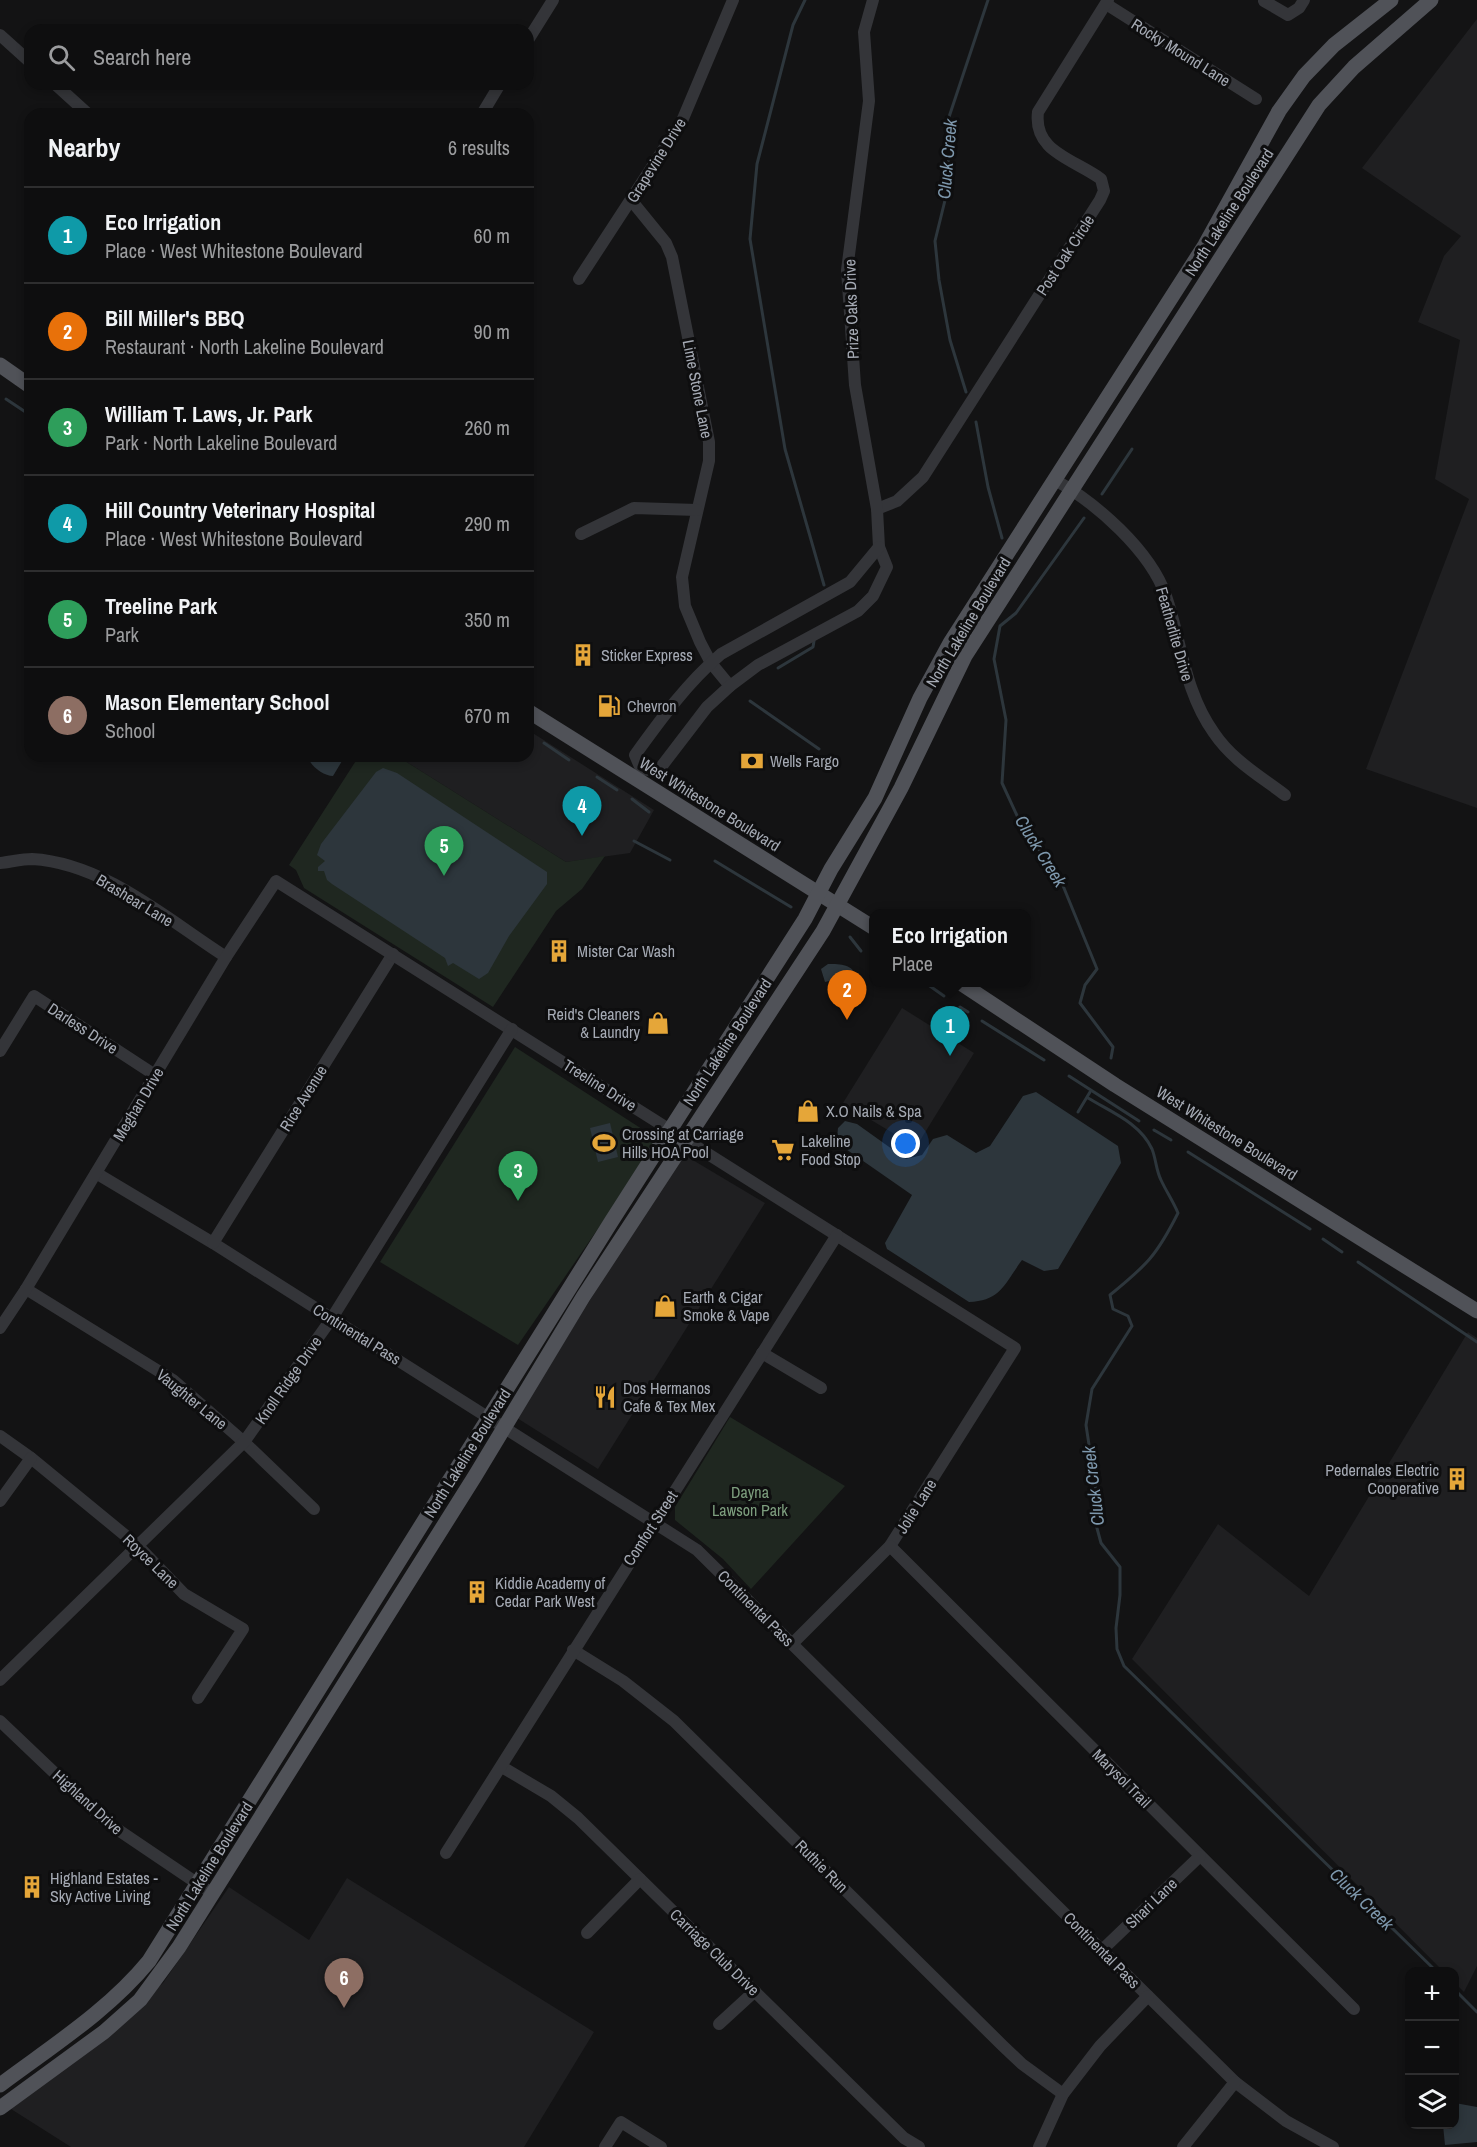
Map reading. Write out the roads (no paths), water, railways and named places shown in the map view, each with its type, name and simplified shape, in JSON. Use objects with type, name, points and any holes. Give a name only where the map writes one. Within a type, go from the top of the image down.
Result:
[{"type":"main road","name":"North Lakeline Boulevard","points":[[0,2085],[125,1989],[149,1960],[819,894],[831,869],[875,798],[920,698],[950,643],[1205,245],[1266,131],[1304,76],[1334,45],[1391,0]]},
{"type":"main road","name":"North Lakeline Boulevard","points":[[0,2108],[104,2032],[140,2000],[174,1955],[504,1427],[575,1308],[823,931],[901,788],[965,656],[1071,489],[1319,105],[1354,67],[1431,0]]},
{"type":"main road","points":[[1163,310],[1179,322]]},
{"type":"main road","points":[[0,365],[24,382]]},
{"type":"main road","name":"West Whitestone Boulevard","points":[[534,714],[638,773],[869,925]]},
{"type":"main road","name":"West Whitestone Boulevard","points":[[967,987],[1123,1090],[1477,1311]]},
{"type":"street","points":[[534,30],[551,0]]},
{"type":"street","name":"Grapevine Drive","points":[[579,279],[682,121],[734,0]]},
{"type":"street","name":"Prize Oaks Drive","points":[[638,773],[658,771],[707,707],[730,686],[758,666],[846,618],[867,603],[881,583],[887,567],[879,546],[877,509],[855,385],[847,270],[869,101],[864,32],[873,0]]},
{"type":"street","points":[[1264,1],[1288,15],[1299,8],[1304,0]]},
{"type":"street","name":"Post Oak Circle","points":[[877,509],[897,501],[923,477],[1100,201],[1104,190],[1101,179],[1050,147],[1040,138],[1036,125],[1038,112],[1107,2]]},
{"type":"street","name":"Rocky Mound Lane","points":[[1107,2],[1256,99]]},
{"type":"street","points":[[0,35],[24,57]]},
{"type":"street","points":[[62,90],[81,108]]},
{"type":"street","points":[[486,108],[497,90]]},
{"type":"street","name":"Lime Stone Lane","points":[[631,200],[666,243],[672,257],[709,442],[710,461],[682,577],[685,606],[711,663],[730,686]]},
{"type":"street","name":"Featherlite Drive","points":[[1055,480],[1071,489],[1125,534],[1157,575],[1166,595],[1191,691],[1214,734],[1247,768],[1286,795]]},
{"type":"street","points":[[581,534],[634,508],[698,510]]},
{"type":"street","points":[[638,773],[635,755],[662,717],[711,663],[721,654],[850,582],[879,546]]},
{"type":"street","name":"Brashear Lane","points":[[0,863],[32,859],[70,867],[99,877],[226,957]]},
{"type":"street","name":"Meghan Drive","points":[[0,1328],[26,1289],[226,957],[276,881]]},
{"type":"street","name":"Treeline Drive","points":[[276,881],[1015,1348]]},
{"type":"street","name":"Rice Avenue","points":[[213,1243],[393,954]]},
{"type":"street","name":"Darless Drive","points":[[0,1051],[34,996],[156,1075]]},
{"type":"street","name":"Knoll Ridge Drive","points":[[0,1680],[244,1442],[332,1318],[512,1029]]},
{"type":"street","name":"Continental Pass","points":[[96,1173],[213,1243],[697,1550],[1235,2082],[1286,2121],[1333,2147]]},
{"type":"street","name":"Comfort Street","points":[[446,1853],[837,1235]]},
{"type":"street","name":"Vaughter Lane","points":[[26,1289],[173,1380],[244,1442],[314,1509]]},
{"type":"street","name":"Jolie Lane","points":[[792,1644],[890,1546],[1015,1348]]},
{"type":"street","points":[[762,1353],[821,1388]]},
{"type":"street","name":"Royce Lane","points":[[0,1436],[32,1458],[137,1545],[184,1594],[243,1629],[198,1698]]},
{"type":"street","points":[[0,1501],[32,1458]]},
{"type":"street","name":"Marysol Trail","points":[[890,1546],[1354,2009]]},
{"type":"street","name":"Ruthie Run","points":[[573,1650],[622,1681],[674,1721],[1003,2046],[1063,2094]]},
{"type":"street","name":"Highland Drive","points":[[0,1720],[105,1821],[213,1894]]},
{"type":"street","name":"Carriage Club Drive","points":[[502,1767],[550,1796],[578,1818],[904,2138],[919,2147]]},
{"type":"street","name":"Shari Lane","points":[[1102,1950],[1200,1856]]},
{"type":"street","points":[[587,1933],[640,1879]]},
{"type":"street","points":[[719,2024],[755,1991]]},
{"type":"street","points":[[1039,2147],[1063,2094],[1100,2046],[1148,1996]]},
{"type":"street","points":[[1182,2147],[1235,2082]]},
{"type":"street","points":[[605,2147],[621,2122],[661,2147]]},
{"type":"waterway","points":[[805,0],[793,25],[757,164],[750,239],[785,449],[824,585]]},
{"type":"waterway","name":"Cluck Creek","points":[[966,392],[950,340],[939,280],[935,241],[948,188],[949,117],[988,0]]},
{"type":"waterway","points":[[6,399],[24,411]]},
{"type":"waterway","name":"Cluck Creek","points":[[976,422],[988,487],[1002,538]]},
{"type":"waterway","points":[[1102,494],[1132,449]]},
{"type":"waterway","name":"Cluck Creek","points":[[1084,518],[1016,613],[1000,626],[994,659],[1006,720],[1002,783],[1025,833],[1057,871],[1097,969],[1085,985],[1080,1003],[1113,1047],[1111,1058]]},
{"type":"waterway","points":[[778,668],[813,647],[814,641]]},
{"type":"waterway","points":[[750,701],[819,749]]},
{"type":"waterway","points":[[544,743],[569,760]]},
{"type":"waterway","points":[[597,777],[617,790]]},
{"type":"waterway","points":[[632,799],[649,812]]},
{"type":"waterway","points":[[634,841],[670,860]]},
{"type":"waterway","points":[[715,861],[791,907]]},
{"type":"waterway","points":[[850,937],[861,951]]},
{"type":"waterway","points":[[931,987],[944,996]]},
{"type":"waterway","points":[[960,1007],[968,1012]]},
{"type":"waterway","points":[[982,1021],[1044,1060]]},
{"type":"waterway","points":[[1069,1076],[1139,1121]]},
{"type":"waterway","points":[[1078,1112],[1090,1092]]},
{"type":"waterway","name":"Cluck Creek","points":[[1088,1098],[1133,1125],[1147,1140],[1152,1149],[1159,1176],[1178,1213],[1164,1239],[1150,1258],[1110,1295],[1113,1309],[1128,1316],[1132,1326],[1092,1389],[1086,1425],[1098,1504],[1094,1517],[1101,1543],[1120,1567],[1117,1649],[1124,1666],[1432,1967]]},
{"type":"waterway","points":[[1154,1130],[1171,1140]]},
{"type":"waterway","points":[[1188,1152],[1310,1229]]},
{"type":"waterway","points":[[1323,1239],[1342,1252]]},
{"type":"waterway","points":[[1358,1262],[1477,1342]]},
{"type":"waterway","name":"Cluck Creek","points":[[1459,1994],[1477,2012]]},
{"type":"place","name":"Sticker Express","points":[[583,655]]},
{"type":"place","name":"Chevron","points":[[609,706]]},
{"type":"place","name":"Wells Fargo","points":[[752,761]]},
{"type":"place","name":"Hill Country Veterinary Hospital","points":[[582,836]]},
{"type":"place","name":"Treeline Park","points":[[444,876]]},
{"type":"place","name":"Mister Car Wash","points":[[559,951]]},
{"type":"place","name":"Bill Miller's BBQ","points":[[847,1020]]},
{"type":"place","name":"Reid's Cleaners & Laundry","points":[[658,1023]]},
{"type":"place","name":"Eco Irrigation","points":[[950,1056]]},
{"type":"place","name":"X.O Nails & Spa","points":[[808,1111]]},
{"type":"place","name":"Crossing at Carriage Hills HOA Pool","points":[[604,1143]]},
{"type":"place","name":"Lakeline Food Stop","points":[[783,1150]]},
{"type":"place","name":"William T. Laws, Jr. Park","points":[[518,1201]]},
{"type":"place","name":"Earth & Cigar Smoke & Vape","points":[[665,1306]]},
{"type":"place","name":"Dos Hermanos Cafe & Tex Mex","points":[[605,1397]]},
{"type":"place","name":"Pedernales Electric Cooperative","points":[[1457,1479]]},
{"type":"place","name":"Kiddie Academy of Cedar Park West","points":[[477,1592]]},
{"type":"place","name":"Highland Estates - Sky Active Living","points":[[32,1887]]},
{"type":"place","name":"Mason Elementary School","points":[[344,2008]]},
{"type":"park label","name":"Dayna Lawson Park","points":[[750,1501]]}]
